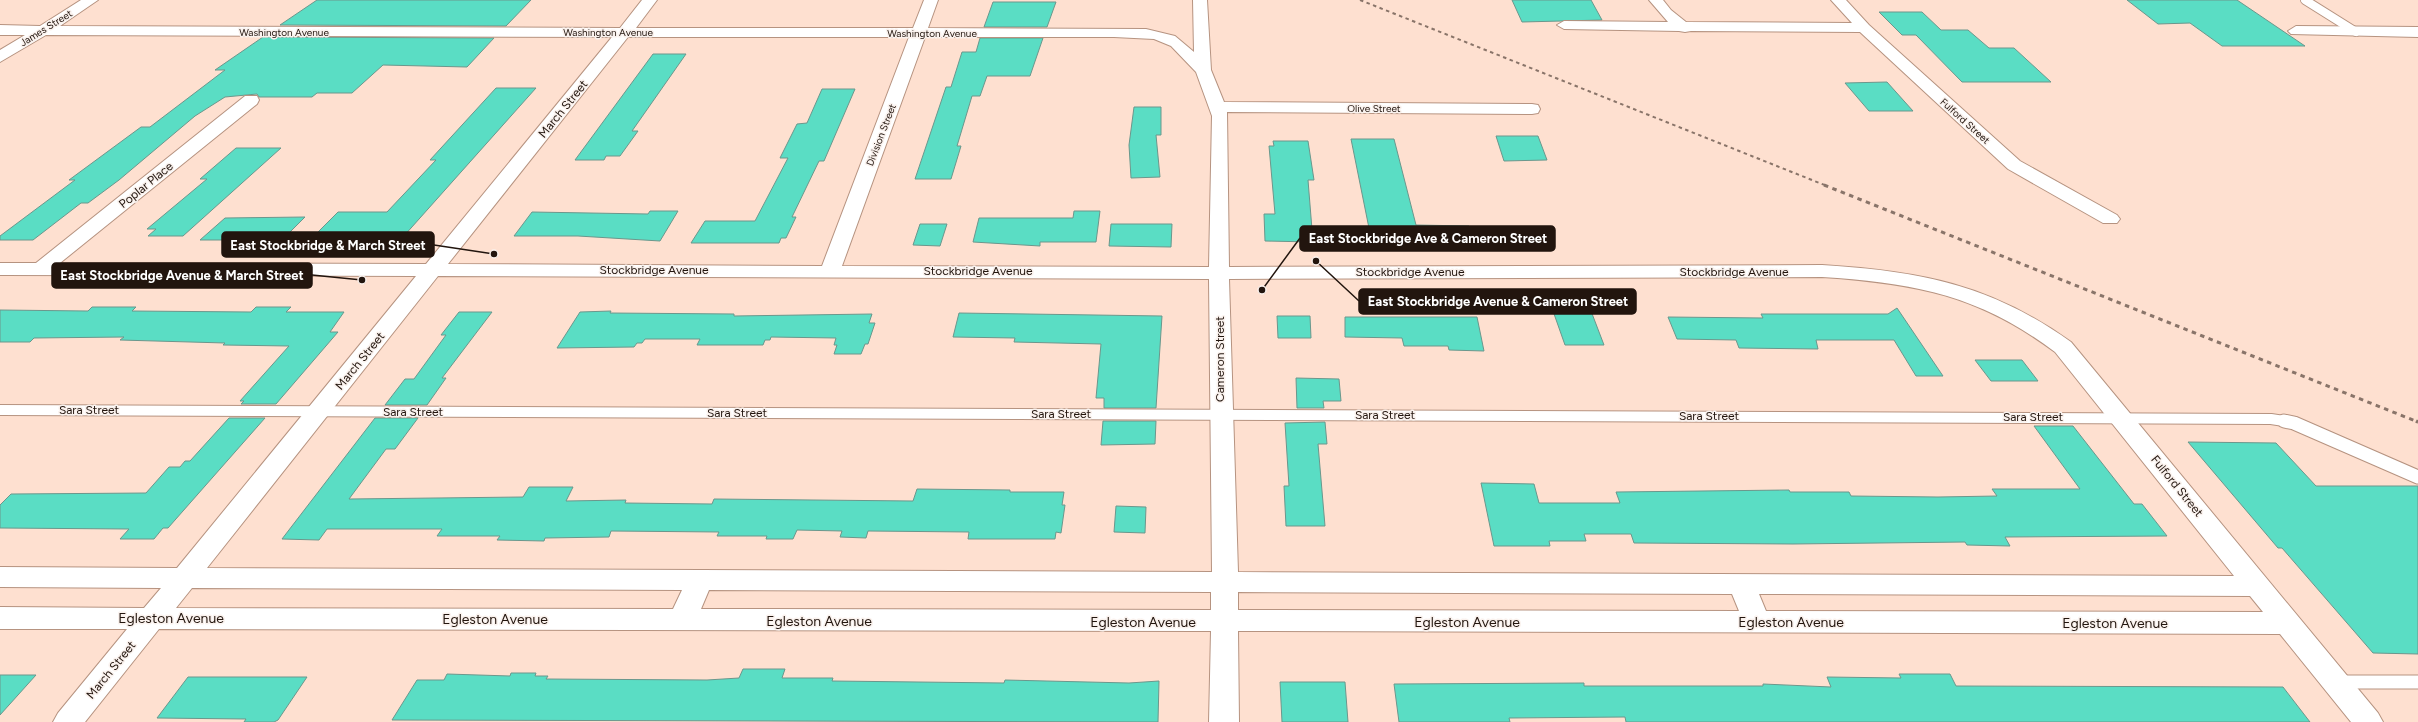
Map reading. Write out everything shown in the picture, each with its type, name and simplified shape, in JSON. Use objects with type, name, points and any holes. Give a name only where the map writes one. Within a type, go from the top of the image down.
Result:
[{"type":"street","name":"James Street","points":[[0,57],[91,0]]},
{"type":"street","name":"March Street","points":[[68,722],[186,578],[650,0]]},
{"type":"street","name":"Division Street","points":[[830,270],[920,33],[931,0]]},
{"type":"street","name":"Cameron Street","points":[[1200,0],[1203,70],[1209,81],[1220,116],[1219,273],[1225,582],[1224,722]]},
{"type":"street","points":[[1656,0],[1666,13],[1685,28]]},
{"type":"street","name":"Fulford Street","points":[[1838,0],[1864,28],[2014,166],[2110,219]]},
{"type":"street","points":[[1564,25],[1685,28],[1864,28]]},
{"type":"street","name":"Washington Avenue","points":[[0,30],[1141,33],[1158,36],[1176,43],[1203,70]]},
{"type":"street","points":[[2296,32],[2418,32]]},
{"type":"street","name":"Poplar Place","points":[[41,269],[250,100]]},
{"type":"street","name":"Olive Street","points":[[1217,107],[1532,109]]},
{"type":"street","name":"Stockbridge Avenue","points":[[0,269],[830,270],[1219,273],[1822,272],[1894,276],[1955,290]]},
{"type":"street","name":"Fulford Street","points":[[1955,290],[2023,319],[2043,330],[2063,347],[2368,722]]},
{"type":"street","points":[[0,577],[2257,586]]},
{"type":"street","points":[[682,620],[700,580]]},
{"type":"street","points":[[1742,584],[1757,622]]},
{"type":"street","name":"Egleston Avenue","points":[[0,618],[1225,622],[2286,623]]},
{"type":"lane","points":[[2305,0],[2356,32]]},
{"type":"lane","name":"Sara Street","points":[[0,410],[2121,417],[2271,419],[2294,423],[2418,477]]},
{"type":"lane","points":[[2336,682],[2418,682]]},
{"type":"building","points":[[317,0],[531,0],[506,26],[280,25]]},
{"type":"building","points":[[1512,0],[1591,0],[1602,20],[1522,22]]},
{"type":"building","points":[[2127,0],[2237,0],[2305,46],[2222,46],[2190,23],[2158,24]]},
{"type":"building","points":[[993,2],[1056,2],[1047,27],[984,27]]},
{"type":"building","points":[[1879,12],[1922,12],[1941,30],[1968,30],[1989,48],[2014,48],[2051,82],[1962,82],[1916,35],[1902,35]]},
{"type":"building","points":[[263,37],[494,38],[467,67],[383,65],[352,93],[317,93],[312,97],[259,97],[257,94],[225,97],[195,116],[119,180],[88,203],[81,203],[33,240],[0,240],[0,236],[75,180],[69,180],[141,127],[150,127],[225,70],[215,70]]},
{"type":"building","points":[[980,38],[1043,38],[1030,76],[987,76],[980,96],[972,96],[957,146],[961,146],[951,179],[915,179],[946,87],[951,87],[962,52],[976,52]]},
{"type":"building","points":[[653,54],[686,54],[632,131],[638,131],[620,156],[606,156],[604,160],[575,160]]},
{"type":"building","points":[[1887,82],[1913,111],[1869,111],[1845,83]]},
{"type":"building","points":[[496,88],[536,88],[403,237],[314,236],[338,212],[387,212],[436,160],[430,160]]},
{"type":"building","points":[[822,89],[855,89],[824,161],[819,161],[792,217],[796,217],[786,238],[781,238],[779,243],[691,243],[705,221],[755,221],[788,158],[780,158],[797,124],[807,123]]},
{"type":"building","points":[[1134,107],[1161,107],[1161,135],[1156,135],[1160,177],[1131,178],[1129,145]]},
{"type":"building","points":[[1496,136],[1538,136],[1547,160],[1504,161]]},
{"type":"building","points":[[1351,139],[1394,139],[1416,225],[1469,226],[1475,248],[1409,247],[1408,243],[1372,243]]},
{"type":"building","points":[[1273,141],[1308,141],[1314,180],[1308,180],[1313,242],[1265,241],[1264,214],[1275,214],[1269,146],[1274,146]]},
{"type":"building","points":[[236,148],[281,148],[183,236],[148,236],[156,229],[147,229],[207,179],[200,179]]},
{"type":"building","points":[[650,211],[678,211],[660,241],[578,236],[514,236],[532,212],[648,214]]},
{"type":"building","points":[[1074,211],[1100,211],[1096,242],[1040,242],[1040,246],[973,242],[979,218],[1073,218]]},
{"type":"building","points":[[305,217],[282,240],[200,240],[225,218]]},
{"type":"building","points":[[920,224],[947,224],[940,246],[913,245]]},
{"type":"building","points":[[1111,224],[1172,224],[1171,247],[1109,246]]},
{"type":"building","points":[[92,307],[136,307],[132,311],[251,312],[256,307],[291,307],[286,312],[344,312],[330,332],[338,332],[276,404],[241,404],[244,401],[240,401],[289,346],[223,345],[225,343],[120,340],[124,337],[34,338],[30,342],[0,342],[0,310],[88,311]]},
{"type":"building","points":[[1897,308],[1943,376],[1916,376],[1894,340],[1816,340],[1818,349],[1739,348],[1736,340],[1677,339],[1668,317],[1763,318],[1761,314],[1888,314]]},
{"type":"building","points":[[611,311],[610,313],[734,314],[734,316],[872,314],[869,323],[875,323],[868,344],[865,344],[861,354],[834,354],[837,345],[834,345],[836,338],[771,337],[770,340],[765,340],[763,345],[697,345],[700,339],[645,339],[642,343],[637,343],[634,347],[557,348],[580,312]]},
{"type":"building","points":[[1553,311],[1591,311],[1604,345],[1565,345]]},
{"type":"building","points":[[459,312],[492,312],[442,378],[446,378],[427,405],[385,405],[405,379],[414,379],[446,335],[441,335]]},
{"type":"building","points":[[959,313],[1162,316],[1156,408],[1104,408],[1104,398],[1096,398],[1101,344],[1014,342],[1015,338],[953,337]]},
{"type":"building","points":[[1277,316],[1310,316],[1311,338],[1278,338]]},
{"type":"building","points":[[1345,317],[1477,317],[1484,351],[1449,350],[1448,346],[1404,346],[1402,338],[1345,337]]},
{"type":"building","points":[[1975,360],[2022,360],[2038,381],[1991,381]]},
{"type":"building","points":[[1296,378],[1339,379],[1341,401],[1323,401],[1324,408],[1297,408]]},
{"type":"building","points":[[229,418],[265,418],[168,528],[163,528],[154,539],[120,539],[129,529],[0,528],[0,505],[11,494],[146,493],[169,467],[180,467],[185,461],[190,461]]},
{"type":"building","points":[[375,418],[418,418],[395,449],[386,449],[349,499],[523,497],[529,487],[573,487],[566,501],[626,500],[625,503],[712,504],[714,499],[913,501],[917,489],[1064,492],[1062,505],[1065,505],[1061,533],[1056,532],[1055,539],[968,539],[969,532],[868,531],[866,538],[840,537],[842,531],[797,530],[793,539],[766,539],[767,536],[717,536],[719,532],[611,531],[609,537],[545,538],[544,541],[497,540],[500,536],[437,536],[442,529],[327,529],[319,540],[282,539]]},
{"type":"building","points":[[1103,421],[1156,421],[1155,444],[1101,445]]},
{"type":"building","points":[[1325,422],[1327,444],[1318,444],[1325,526],[1286,526],[1284,486],[1289,486],[1285,423]]},
{"type":"building","points":[[2034,426],[2073,426],[2134,504],[2142,504],[2167,536],[2005,537],[2010,546],[1967,545],[1965,542],[1793,544],[1634,543],[1631,534],[1584,534],[1586,541],[1549,541],[1550,546],[1494,546],[1481,483],[1534,484],[1539,503],[1620,503],[1616,492],[1789,490],[1790,492],[1849,492],[1851,496],[1938,497],[1997,496],[1992,489],[2080,489]]},
{"type":"building","points":[[2188,442],[2276,443],[2316,486],[2418,486],[2418,654],[2373,653],[2282,548],[2278,548]]},
{"type":"building","points":[[1116,506],[1146,507],[1145,533],[1114,532]]},
{"type":"building","points":[[743,669],[785,669],[782,678],[833,678],[832,681],[1004,683],[1005,680],[1129,683],[1159,681],[1158,722],[392,720],[417,680],[444,680],[447,674],[510,676],[511,673],[536,673],[535,676],[548,676],[546,679],[707,680],[739,678]]},
{"type":"building","points":[[1899,674],[1950,674],[1956,686],[2283,687],[2310,722],[1626,722],[1625,717],[1509,718],[1510,722],[1399,722],[1394,684],[1584,683],[1584,686],[1763,686],[1763,684],[1831,687],[1827,677],[1901,678]]},
{"type":"building","points":[[0,675],[36,675],[0,715]]},
{"type":"building","points":[[188,677],[307,677],[278,720],[274,722],[244,722],[246,719],[157,718]]},
{"type":"building","points":[[1280,682],[1345,682],[1348,722],[1282,722]]},
{"type":"railway","points":[[1360,0],[1827,186]]},
{"type":"railway","points":[[1824,185],[2418,422],[2416,421]]},
{"type":"place","name":"East Stockbridge & March Street","points":[[494,254]]},
{"type":"place","name":"East Stockbridge Avenue & Cameron Street","points":[[1316,261]]},
{"type":"place","name":"East Stockbridge Avenue & March Street","points":[[362,280]]},
{"type":"place","name":"East Stockbridge Ave & Cameron Street","points":[[1262,290]]}]
